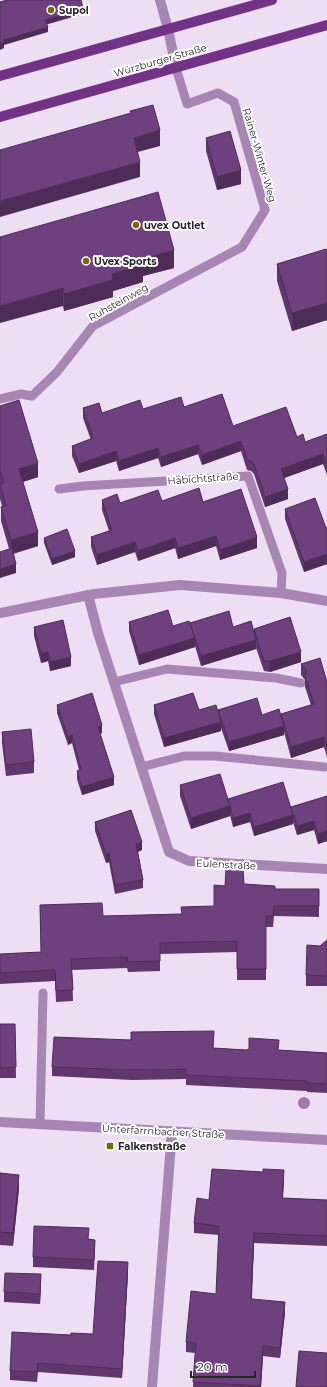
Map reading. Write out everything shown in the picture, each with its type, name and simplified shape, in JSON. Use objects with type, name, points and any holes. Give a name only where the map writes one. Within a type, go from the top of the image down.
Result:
[{"type":"main road","points":[[0,76],[272,0]]},
{"type":"main road","name":"Würzburger Straße","points":[[0,117],[327,24]]},
{"type":"street","points":[[160,0],[176,68]]},
{"type":"street","points":[[0,613],[88,595],[180,585],[281,593],[327,601]]},
{"type":"street","name":"Eulenstraße","points":[[88,595],[114,682],[169,852],[188,861],[327,869]]},
{"type":"street","name":"Unterfarrnbacher Straße","points":[[0,1122],[327,1140]]},
{"type":"street","points":[[152,1387],[172,1131]]},
{"type":"lane","name":"Rainer-Winter-Weg","points":[[176,68],[187,104],[218,93],[234,102],[265,210],[242,247]]},
{"type":"lane","name":"Ruhsteinweg","points":[[0,399],[21,394],[32,396],[56,372],[93,326],[242,247]]},
{"type":"lane","name":"Habichtstraße","points":[[59,490],[83,486],[248,476],[282,574],[281,593]]},
{"type":"lane","points":[[114,682],[168,669],[276,678],[301,683]]},
{"type":"lane","points":[[141,767],[184,756],[215,756],[325,767]]},
{"type":"lane","points":[[40,1124],[43,993]]},
{"type":"building","points":[[7,0],[81,0],[83,8],[45,20],[48,27],[3,40],[4,43],[0,44],[0,2]]},
{"type":"building","points":[[153,105],[160,130],[134,138],[140,162],[0,201],[0,150],[131,113],[130,111]]},
{"type":"building","points":[[230,131],[241,170],[217,177],[206,138]]},
{"type":"building","name":"Uvex Sports","points":[[158,192],[174,250],[142,259],[143,265],[112,274],[113,280],[64,294],[63,288],[0,306],[0,237]]},
{"type":"building","points":[[326,249],[327,303],[292,313],[277,264]]},
{"type":"building","points":[[222,394],[233,426],[286,407],[297,437],[303,434],[305,442],[327,434],[327,465],[323,454],[281,469],[288,489],[265,497],[254,464],[247,460],[241,441],[202,455],[198,445],[161,457],[158,448],[119,461],[116,451],[79,464],[72,446],[93,438],[83,408],[99,403],[102,413],[140,400],[143,409],[181,397],[184,407]]},
{"type":"building","points":[[19,400],[38,463],[19,469],[38,532],[11,540],[1,507],[6,505],[0,485],[4,483],[0,471],[0,406]]},
{"type":"building","points":[[199,488],[203,502],[241,489],[257,537],[220,550],[216,536],[178,548],[175,538],[138,551],[135,542],[97,555],[91,537],[112,530],[102,500],[117,494],[120,503],[158,490],[162,501]]},
{"type":"building","points":[[315,498],[326,528],[327,527],[327,554],[304,562],[285,509]]},
{"type":"building","points":[[67,529],[75,551],[52,559],[44,538]]},
{"type":"building","points":[[12,548],[16,564],[0,569],[0,552]]},
{"type":"building","points":[[168,610],[173,626],[189,621],[195,638],[139,655],[129,622]]},
{"type":"building","points":[[229,611],[233,627],[251,621],[256,640],[201,656],[190,623]]},
{"type":"building","points":[[290,617],[301,652],[270,661],[264,661],[254,629]]},
{"type":"building","points":[[63,620],[71,657],[50,662],[48,652],[41,654],[34,627]]},
{"type":"building","points":[[320,658],[327,682],[327,746],[324,737],[291,747],[281,714],[314,704],[305,676],[307,671],[301,664]]},
{"type":"building","points":[[92,693],[102,725],[98,727],[114,777],[82,787],[77,771],[81,769],[72,735],[68,737],[57,705]]},
{"type":"building","points":[[193,693],[199,710],[216,705],[221,722],[164,738],[154,705]]},
{"type":"building","points":[[257,698],[262,715],[279,709],[284,726],[229,742],[218,710]]},
{"type":"building","points":[[31,729],[34,762],[6,765],[2,732]]},
{"type":"building","points":[[220,774],[230,806],[191,818],[180,785]]},
{"type":"building","points":[[283,782],[293,815],[254,827],[250,813],[233,818],[228,799]]},
{"type":"building","points":[[327,796],[327,831],[318,834],[314,821],[297,826],[291,807]]},
{"type":"building","points":[[131,810],[142,842],[136,844],[143,880],[115,885],[109,853],[106,854],[95,822]]},
{"type":"building","points":[[226,869],[243,869],[244,884],[275,886],[275,889],[319,889],[319,906],[274,906],[273,916],[266,916],[266,969],[237,969],[237,941],[160,943],[160,961],[128,962],[127,957],[71,959],[73,990],[56,991],[55,970],[0,973],[0,954],[41,952],[40,905],[102,903],[103,916],[182,914],[181,907],[214,906],[214,885],[225,886]]},
{"type":"building","points":[[327,940],[327,976],[306,975],[307,945],[320,946]]},
{"type":"building","points":[[0,1024],[15,1024],[16,1067],[0,1068]]},
{"type":"building","points":[[214,1031],[213,1048],[246,1050],[249,1049],[249,1038],[279,1040],[278,1050],[327,1053],[327,1084],[307,1083],[307,1081],[186,1075],[186,1069],[132,1070],[52,1067],[54,1037],[131,1040],[131,1032]]},
{"type":"building","points":[[212,1169],[263,1172],[263,1169],[284,1170],[282,1198],[327,1200],[327,1236],[254,1233],[251,1297],[252,1299],[285,1302],[280,1348],[263,1346],[260,1386],[193,1382],[196,1343],[186,1342],[191,1291],[216,1294],[219,1226],[194,1223],[197,1198],[209,1200]]},
{"type":"building","points":[[0,1173],[19,1175],[13,1233],[0,1232]]},
{"type":"building","points":[[34,1226],[89,1228],[88,1239],[95,1240],[94,1260],[33,1257]]},
{"type":"building","points":[[98,1261],[128,1262],[122,1369],[38,1363],[37,1372],[10,1371],[12,1332],[71,1335],[71,1333],[93,1334]]},
{"type":"building","points":[[5,1273],[41,1274],[40,1294],[4,1292]]},
{"type":"building","points":[[299,1351],[327,1353],[327,1387],[296,1387]]},
{"type":"place","name":"Supol","points":[[51,10]]},
{"type":"place","name":"uvex Outlet","points":[[136,225]]},
{"type":"place","name":"Uvex Sports","points":[[86,261]]},
{"type":"place","name":"Falkenstraße","points":[[110,1146]]}]
